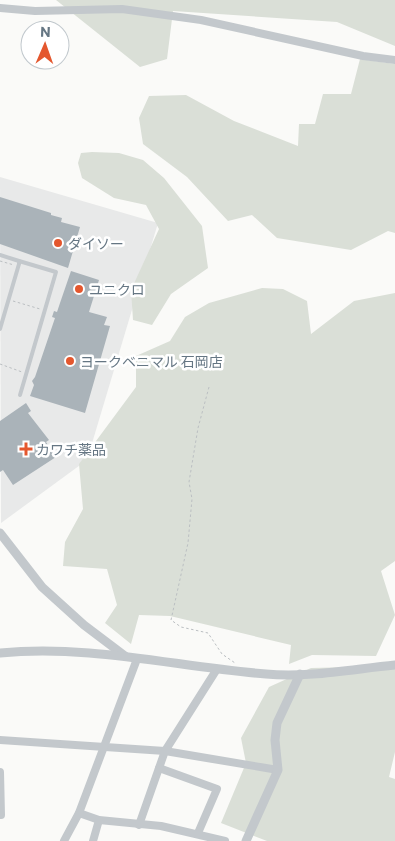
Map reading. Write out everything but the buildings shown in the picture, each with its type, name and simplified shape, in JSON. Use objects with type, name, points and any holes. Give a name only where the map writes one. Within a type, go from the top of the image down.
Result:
[{"type":"street","points":[[0,8],[34,11],[132,10],[201,20],[363,56],[395,60]]},
{"type":"street","points":[[0,533],[42,587],[84,625],[125,656]]},
{"type":"street","points":[[0,653],[27,650],[125,656],[240,672],[268,674],[300,674],[395,665]]},
{"type":"street","points":[[64,841],[78,813],[137,659]]},
{"type":"street","points":[[139,825],[165,751],[217,669]]},
{"type":"street","points":[[246,841],[278,770],[275,740],[277,723],[300,674]]},
{"type":"street","points":[[0,740],[103,745],[165,751],[278,770]]},
{"type":"street","points":[[159,768],[217,790],[198,833]]},
{"type":"street","points":[[0,772],[1,815]]},
{"type":"street","points":[[78,813],[99,820],[162,826],[226,841]]},
{"type":"street","points":[[93,841],[99,820]]},
{"type":"lane","points":[[0,255],[56,272],[20,395]]},
{"type":"lane","points":[[0,329],[19,261]]},
{"type":"path","points":[[0,261],[14,266]]},
{"type":"path","points":[[9,299],[46,311]]},
{"type":"path","points":[[0,364],[27,373]]},
{"type":"path","points":[[210,387],[198,428],[189,482],[192,505],[188,543],[171,620],[180,627],[208,633],[222,654],[237,664],[240,672]]},
{"type":"shaded area","points":[[56,0],[395,0],[395,46],[337,22],[173,11],[167,59],[140,67]]},
{"type":"shaded area","points":[[360,59],[395,64],[395,233],[388,231],[351,250],[277,238],[252,215],[228,221],[187,177],[143,144],[139,118],[149,96],[186,95],[234,121],[298,146],[299,124],[315,124],[323,94],[351,94]]},
{"type":"shaded area","points":[[81,153],[119,153],[143,160],[164,178],[202,226],[208,268],[171,294],[152,325],[133,320],[131,290],[159,229],[146,205],[114,198],[82,178],[78,163]]},
{"type":"shaded area","points":[[0,177],[158,223],[87,460],[1,523]]},
{"type":"shaded area","points":[[262,288],[283,289],[307,301],[311,334],[354,301],[395,293],[395,561],[381,571],[395,615],[376,656],[312,655],[289,664],[291,645],[170,616],[139,615],[131,644],[105,623],[117,605],[107,569],[63,566],[65,542],[83,509],[79,464],[136,387],[136,356],[170,341],[185,317],[209,303]]},
{"type":"shaded area","points":[[395,666],[395,752],[389,777],[395,779],[395,841],[267,841],[221,823],[246,763],[241,738],[269,687],[311,668]]},
{"type":"place","name":"ダイソー","points":[[58,243]]},
{"type":"place","name":"ユニクロ","points":[[79,289]]},
{"type":"place","name":"ヨークベニマル 石岡店","points":[[70,361]]},
{"type":"place","name":"カワチ薬品","points":[[26,449]]}]
